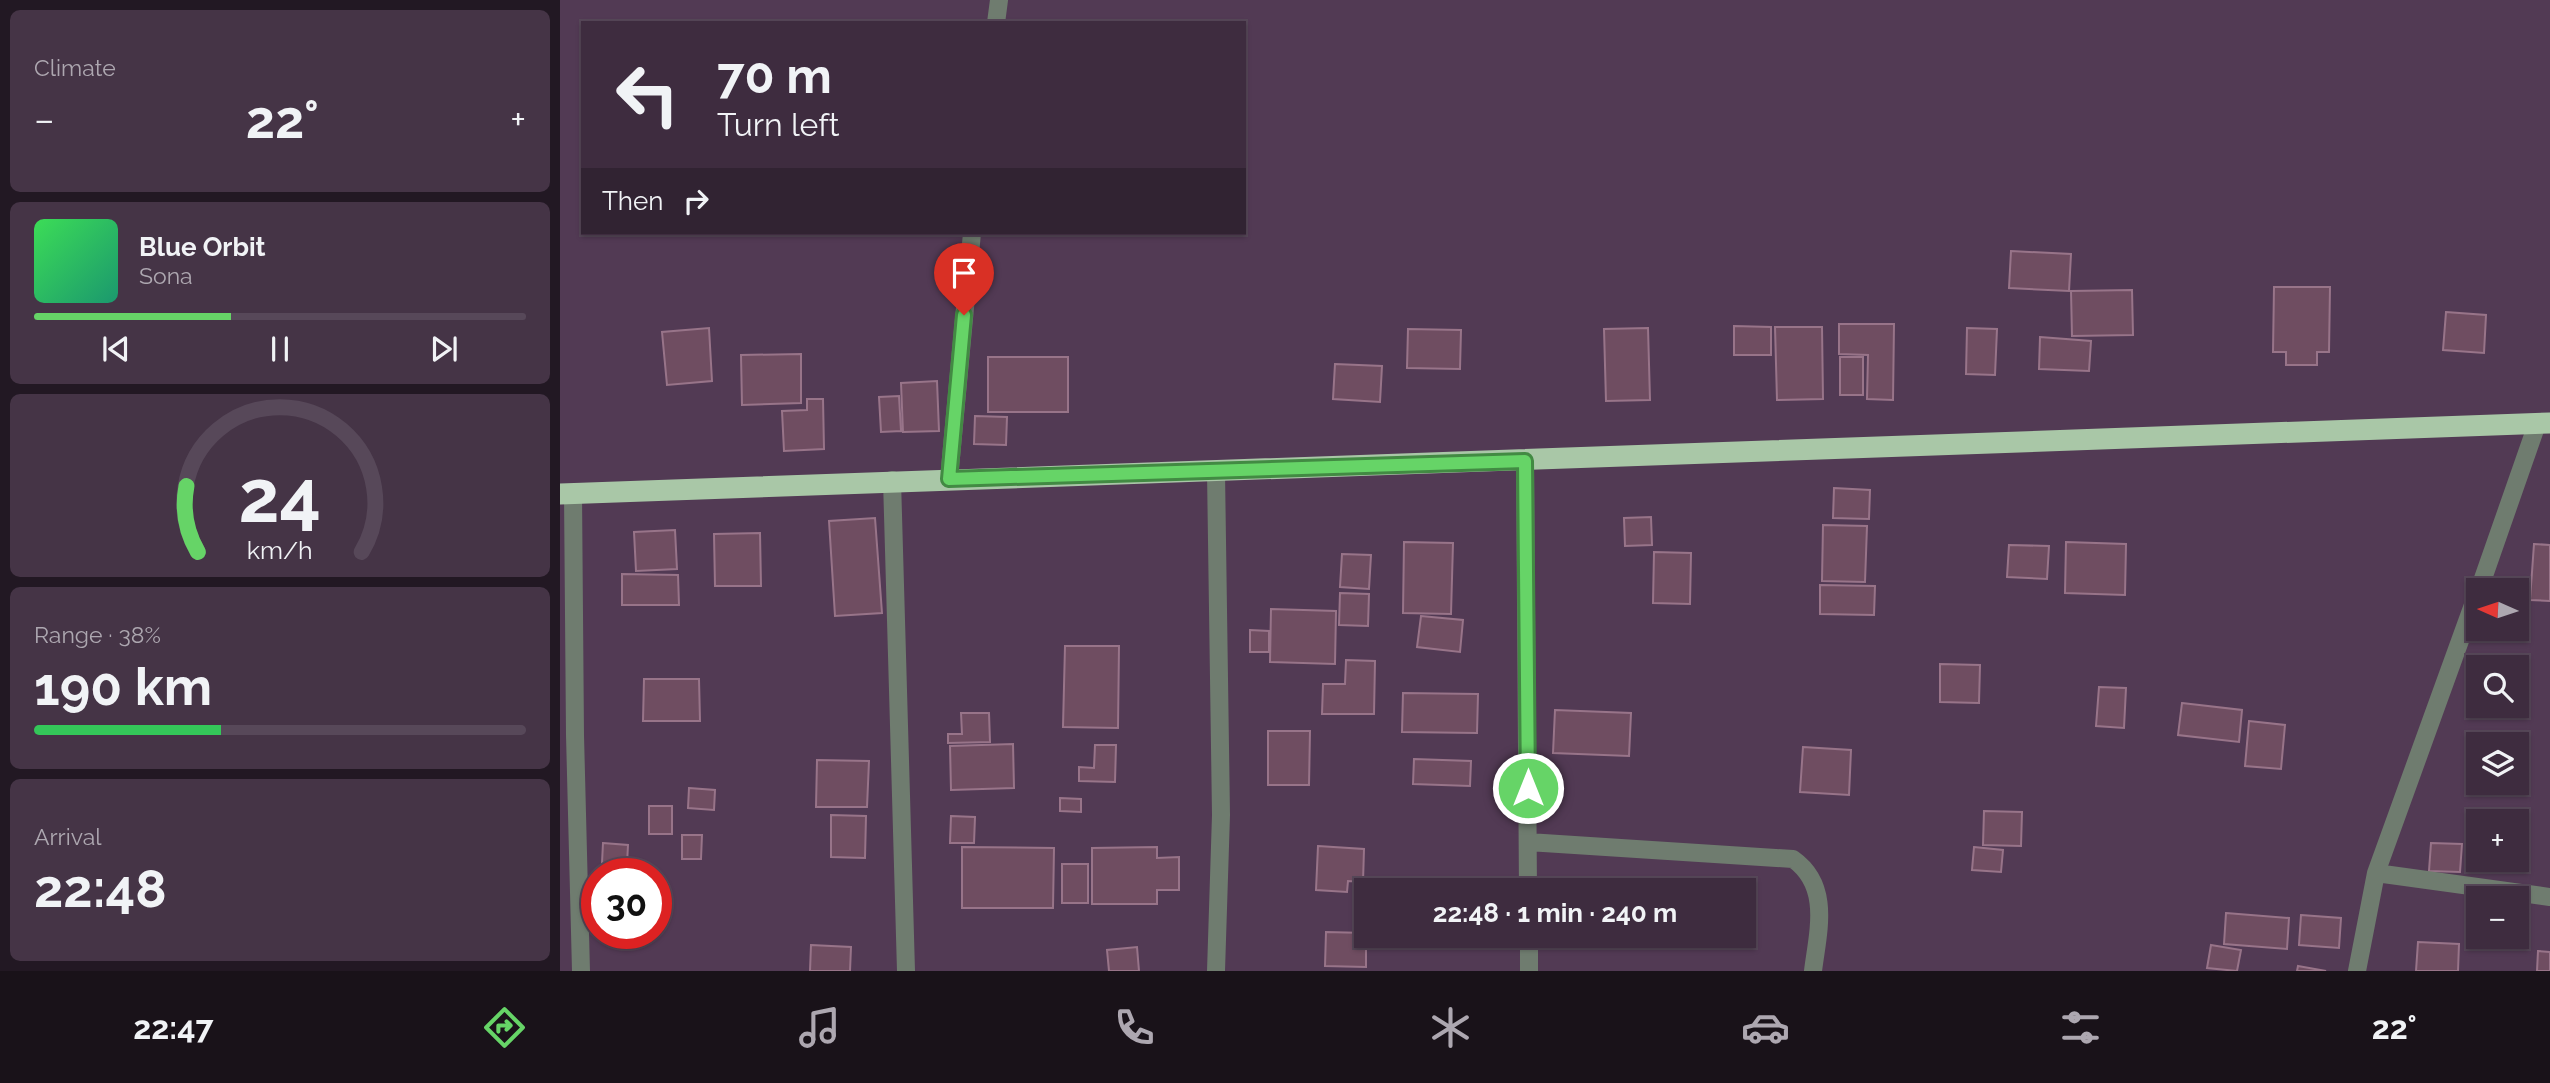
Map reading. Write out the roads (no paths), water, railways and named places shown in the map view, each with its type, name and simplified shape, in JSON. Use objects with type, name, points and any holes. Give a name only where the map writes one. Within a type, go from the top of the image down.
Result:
[{"type":"highway","points":[[567,494],[892,480],[1216,472],[2543,423]]},
{"type":"street","points":[[996,21],[999,0]]},
{"type":"street","points":[[949,479],[972,235]]},
{"type":"street","points":[[2483,578],[2543,423]]},
{"type":"street","points":[[1525,461],[1528,878]]},
{"type":"street","points":[[1216,472],[1221,815],[1216,971]]},
{"type":"street","points":[[892,480],[906,971]]},
{"type":"street","points":[[567,494],[581,971]]},
{"type":"street","points":[[2357,971],[2376,873],[2466,624]]},
{"type":"street","points":[[1528,842],[1793,859],[1807,869],[1818,890],[1821,907],[1813,971]]},
{"type":"street","points":[[2376,873],[2550,898]]},
{"type":"street","points":[[1528,948],[1529,971]]}]
